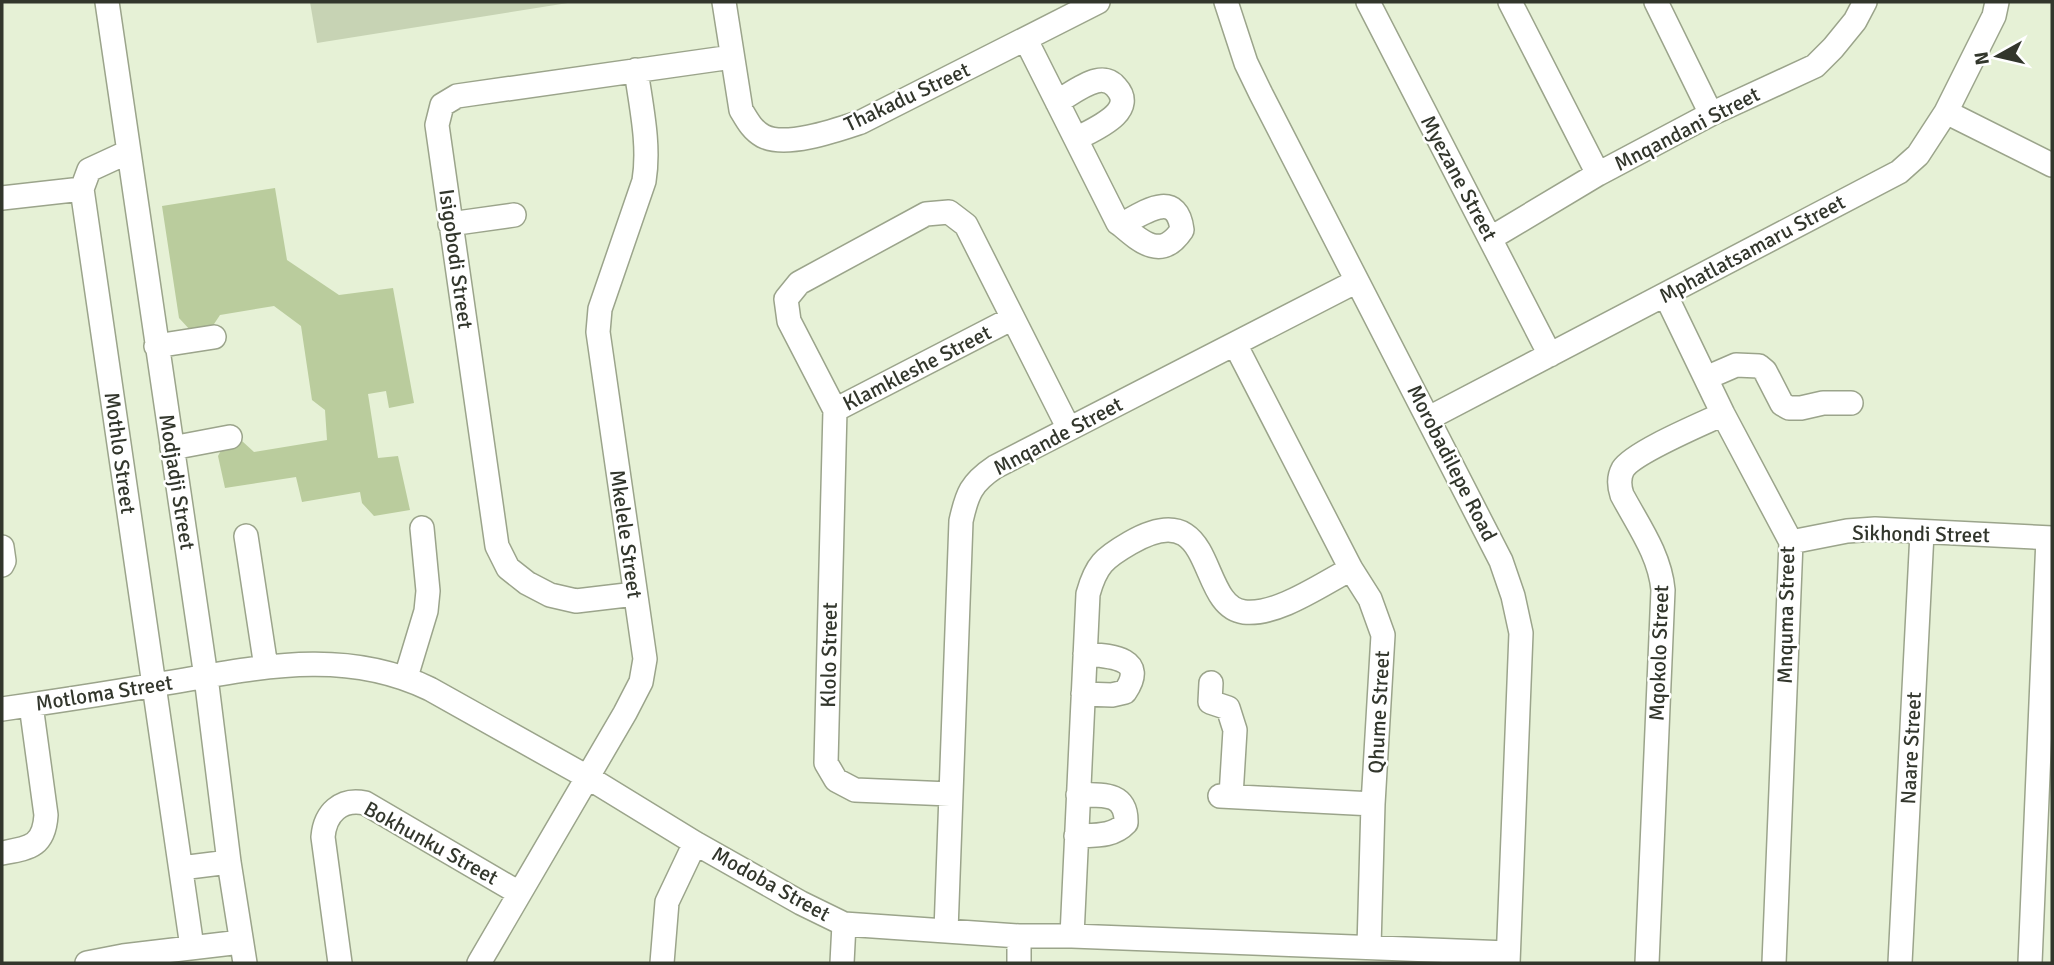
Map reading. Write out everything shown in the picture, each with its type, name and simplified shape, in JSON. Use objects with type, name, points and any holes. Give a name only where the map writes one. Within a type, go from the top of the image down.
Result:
[{"type":"street","name":"Modjadji Street","points":[[107,2],[206,677],[243,953]]},
{"type":"street","name":"Thakadu Street","points":[[724,2],[741,110],[749,124],[761,135],[777,140],[827,132],[861,122],[1098,2]]},
{"type":"street","name":"Morobadilepe Road","points":[[1226,2],[1246,63],[1502,561],[1513,596],[1521,633],[1508,958]]},
{"type":"street","name":"Myezane Street","points":[[1368,2],[1550,355]]},
{"type":"street","points":[[1510,2],[1598,174]]},
{"type":"street","name":"Mnqandani Street","points":[[1491,238],[1598,174],[1711,114],[1815,66],[1855,21],[1865,2]]},
{"type":"street","name":"Mphatlatsamaru Street","points":[[1429,418],[1899,172],[1919,155],[1946,112],[1994,16],[1997,2]]},
{"type":"street","points":[[1661,4],[1711,114]]},
{"type":"street","points":[[1026,40],[1121,225]]},
{"type":"street","name":"Isigobodi Street","points":[[635,594],[576,601],[550,595],[527,583],[508,568],[497,545],[437,125],[442,105],[457,96],[732,57]]},
{"type":"street","name":"Mkelele Street","points":[[480,963],[589,778],[641,682],[645,659],[598,332],[600,309],[644,180],[646,167],[636,70]]},
{"type":"street","points":[[1057,102],[1093,81],[1105,80],[1114,83],[1119,90],[1122,102],[1118,113],[1108,122],[1076,139]]},
{"type":"street","points":[[1946,112],[2052,165]]},
{"type":"street","points":[[2,198],[82,189],[89,170],[128,152]]},
{"type":"street","name":"Mothlo Street","points":[[82,189],[192,947]]},
{"type":"street","name":"Klamkleshe Street","points":[[1013,318],[835,410],[789,321],[786,299],[799,283],[926,214],[948,212],[966,225],[1013,318],[1069,429]]},
{"type":"street","points":[[450,224],[514,215]]},
{"type":"street","name":"Mnqande Street","points":[[946,930],[961,521],[967,496],[978,478],[1357,281]]},
{"type":"street","name":"Mnquma Street","points":[[1666,296],[1723,414],[1791,542],[1774,963]]},
{"type":"street","points":[[156,346],[214,337]]},
{"type":"street","name":"Qhume Street","points":[[1235,344],[1351,569],[1370,599],[1383,635],[1373,804],[1369,947]]},
{"type":"street","points":[[1706,379],[1736,365],[1759,366],[1782,404],[1789,408],[1823,403],[1851,403]]},
{"type":"street","name":"Klolo Street","points":[[835,410],[826,763],[836,780],[855,790],[950,794]]},
{"type":"street","name":"Mqokolo Street","points":[[1647,963],[1663,590],[1662,573],[1622,495],[1619,477],[1631,460],[1723,414]]},
{"type":"street","points":[[172,448],[230,437]]},
{"type":"street","points":[[406,677],[426,611],[428,591],[422,528]]},
{"type":"street","points":[[1072,936],[1088,594],[1094,572],[1107,556],[1146,533],[1163,528],[1183,533],[1197,547],[1225,601],[1241,612],[1267,612],[1351,569]]},
{"type":"street","name":"Sikhondi Street","points":[[1791,542],[1847,531],[1875,529],[2050,538]]},
{"type":"street","name":"Naare Street","points":[[1900,963],[1922,533]]},
{"type":"street","points":[[246,536],[266,667]]},
{"type":"street","points":[[2030,963],[2050,538]]},
{"type":"street","points":[[2,547],[2,565]]},
{"type":"street","points":[[1083,694],[1112,695],[1125,692],[1132,683],[1132,671],[1116,656],[1085,654]]},
{"type":"street","name":"Modoba Street","points":[[206,677],[266,667],[315,664],[361,666],[406,677],[589,778],[695,843],[801,903],[844,924],[1019,936],[1369,947],[1508,958]]},
{"type":"street","name":"Motloma Street","points":[[2,709],[206,677]]},
{"type":"street","points":[[1211,683],[1210,702],[1228,708],[1234,725],[1225,796],[1373,804]]},
{"type":"street","points":[[2,853],[33,846],[40,839],[45,827],[46,815],[31,705]]},
{"type":"street","points":[[1076,836],[1107,835],[1119,831],[1126,823],[1127,811],[1121,802],[1110,796],[1078,795]]},
{"type":"street","name":"Bokhunku Street","points":[[340,963],[323,837],[328,817],[344,803],[365,803],[519,893]]},
{"type":"street","points":[[662,963],[667,902],[695,843]]},
{"type":"street","points":[[181,868],[229,862]]},
{"type":"street","points":[[842,963],[844,924]]},
{"type":"street","points":[[1019,936],[1019,963]]},
{"type":"street","points":[[88,963],[192,947],[243,953]]},
{"type":"green space","points":[[310,2],[574,2],[317,43]]},
{"type":"building","points":[[275,188],[287,260],[339,295],[393,288],[414,403],[389,408],[386,391],[368,394],[378,458],[398,456],[410,510],[374,516],[362,503],[360,492],[302,502],[296,477],[225,488],[218,456],[224,445],[242,441],[254,452],[327,440],[325,410],[312,400],[301,326],[274,306],[220,315],[212,327],[191,331],[179,318],[162,206]]}]
